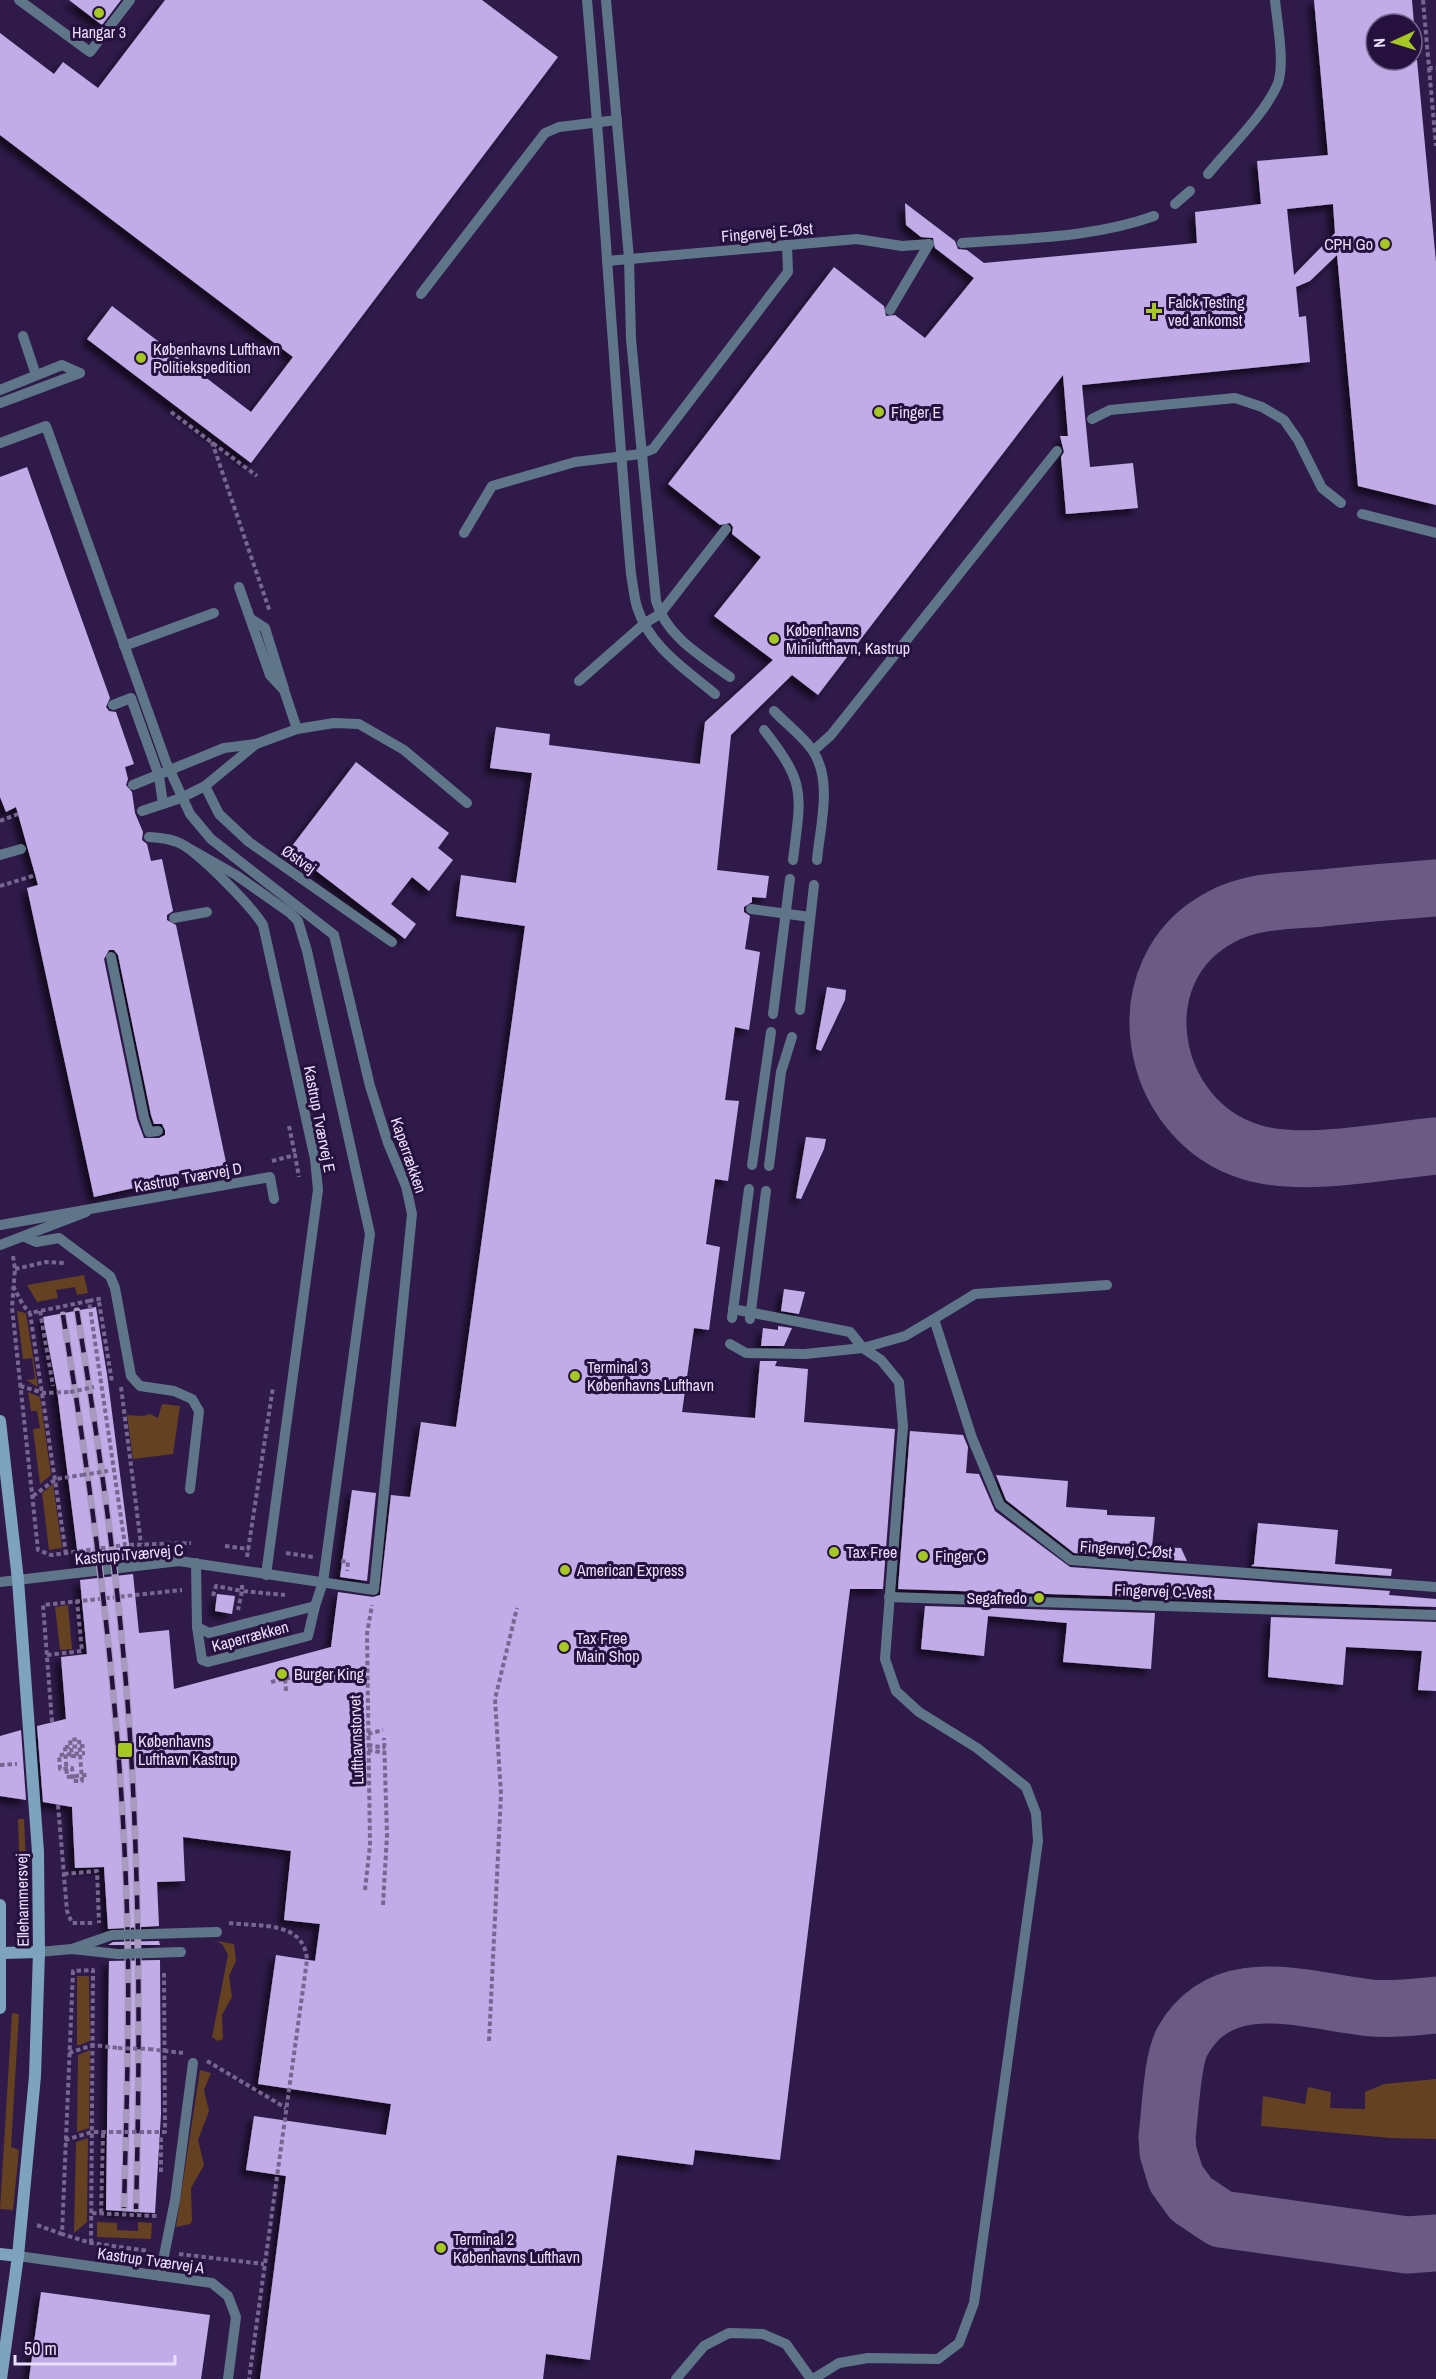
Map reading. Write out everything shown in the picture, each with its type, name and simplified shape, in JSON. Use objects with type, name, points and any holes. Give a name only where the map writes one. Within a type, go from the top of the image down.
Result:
[{"type":"street","name":"Ellehammersvej","points":[[0,1421],[18,1580],[38,1852],[39,1952],[34,2076],[18,2256],[1,2379]]},
{"type":"street","name":"Ellehammersvej","points":[[0,1905],[0,2008]]},
{"type":"street","points":[[1,1953],[39,1952]]},
{"type":"street","points":[[0,2254],[18,2256]]},
{"type":"lane","points":[[19,0],[90,52],[130,0]]},
{"type":"lane","points":[[587,0],[598,121],[621,455],[631,574],[637,607],[645,623],[668,655],[715,694]]},
{"type":"lane","points":[[606,0],[629,258],[631,339],[651,572],[660,614],[682,642],[730,677]]},
{"type":"lane","points":[[1208,174],[1268,102],[1279,81],[1275,0]]},
{"type":"lane","points":[[421,294],[545,133],[598,121],[617,120]]},
{"type":"lane","points":[[1175,204],[1190,191]]},
{"type":"lane","points":[[962,243],[1068,235],[1133,224],[1154,216]]},
{"type":"lane","name":"Fingervej E-Øst","points":[[607,261],[857,239],[902,246],[929,244],[890,310]]},
{"type":"lane","points":[[464,533],[492,486],[575,462],[641,454],[653,449],[788,272],[787,245]]},
{"type":"lane","points":[[23,336],[36,375]]},
{"type":"lane","points":[[0,390],[62,365],[80,373],[0,403]]},
{"type":"lane","points":[[1092,418],[1110,410],[1234,398],[1262,407],[1284,420],[1298,440],[1322,488],[1341,503]]},
{"type":"lane","name":"Kaperrækken","points":[[0,443],[46,426],[170,771],[190,814],[210,839],[334,935],[370,1086],[388,1143],[406,1186],[412,1214],[374,1590]]},
{"type":"lane","points":[[813,751],[831,735],[1057,451]]},
{"type":"lane","points":[[1362,514],[1436,533]]},
{"type":"lane","points":[[579,681],[645,623],[660,614],[726,529]]},
{"type":"lane","points":[[239,587],[251,619],[265,628],[297,729]]},
{"type":"lane","points":[[124,646],[214,613]]},
{"type":"lane","points":[[113,705],[131,698],[159,776],[163,804]]},
{"type":"lane","points":[[774,711],[813,751],[819,766],[824,792],[817,860]]},
{"type":"lane","points":[[134,785],[224,748],[256,744],[297,729],[334,723],[359,724],[404,750],[467,803]]},
{"type":"lane","points":[[764,730],[785,757],[796,777],[800,798],[793,860]]},
{"type":"lane","points":[[142,811],[181,798],[205,786],[256,744]]},
{"type":"lane","name":"Østvej","points":[[205,786],[219,814],[249,842],[392,942]]},
{"type":"lane","name":"Kastrup Tværvej E","points":[[149,837],[170,839],[185,846],[253,910],[263,925],[315,1159],[318,1190],[266,1575]]},
{"type":"lane","name":"Kaperrækken","points":[[185,846],[236,875],[298,921],[307,951],[370,1234],[328,1583],[317,1602],[308,1636],[208,1662],[202,1660],[197,1627],[196,1563]]},
{"type":"lane","points":[[0,855],[21,849]]},
{"type":"lane","points":[[773,1014],[790,879]]},
{"type":"lane","points":[[800,1010],[814,885]]},
{"type":"lane","points":[[751,909],[810,917]]},
{"type":"lane","points":[[174,918],[207,912]]},
{"type":"lane","points":[[111,957],[144,1117],[149,1132],[158,1131]]},
{"type":"lane","points":[[753,1165],[771,1032]]},
{"type":"lane","points":[[770,1166],[781,1072],[792,1036]]},
{"type":"lane","name":"Kastrup Tværvej D","points":[[5,1243],[89,1211],[270,1178],[274,1199]]},
{"type":"lane","points":[[676,2379],[704,2346],[729,2333],[763,2334],[786,2343],[812,2379],[840,2363],[868,2358],[896,2361],[938,2359],[959,2343],[974,2303],[1038,1841],[1036,1813],[1026,1787],[977,1748],[919,1712],[896,1691],[885,1659],[903,1426],[899,1382],[881,1360],[863,1348],[850,1332],[733,1314],[749,1189]]},
{"type":"lane","points":[[751,1316],[766,1191]]},
{"type":"lane","name":"Kastrup Tværvej D","points":[[0,1225],[74,1210],[89,1211]]},
{"type":"lane","points":[[25,1237],[36,1242],[59,1238],[110,1276],[115,1288],[131,1376],[140,1386],[174,1391],[192,1399],[199,1411],[190,1489]]},
{"type":"lane","points":[[730,1344],[746,1353],[805,1354],[863,1348],[905,1336],[975,1294],[1107,1285]]},
{"type":"lane","name":"Fingervej C-Øst","points":[[934,1319],[972,1438],[1000,1505],[1071,1560],[1436,1587]]},
{"type":"lane","name":"Kastrup Tværvej C","points":[[0,1582],[179,1561],[328,1583]]},
{"type":"lane","points":[[328,1583],[374,1590]]},
{"type":"lane","name":"Fingervej C-Vest","points":[[889,1597],[1436,1616]]},
{"type":"lane","name":"Kaperrækken","points":[[197,1627],[209,1633],[317,1602]]},
{"type":"lane","points":[[72,1949],[112,1935],[217,1932]]},
{"type":"lane","points":[[39,1952],[72,1949],[111,1954],[182,1952]]},
{"type":"lane","points":[[160,2276],[194,2058]]},
{"type":"lane","name":"Kastrup Tværvej A","points":[[18,2256],[212,2283],[228,2296],[236,2317],[228,2379]]},
{"type":"path","points":[[1423,0],[1436,146]]},
{"type":"path","points":[[1429,68],[1436,68]]},
{"type":"path","points":[[171,412],[257,476]]},
{"type":"path","points":[[212,442],[272,616]]},
{"type":"path","points":[[0,821],[18,814]]},
{"type":"path","points":[[0,886],[36,875]]},
{"type":"path","points":[[288,1120],[301,1188]]},
{"type":"path","points":[[262,1163],[295,1155]]},
{"type":"path","points":[[5,1243],[15,1269],[12,1307],[38,1550],[51,1555],[125,1545],[191,1544]]},
{"type":"path","points":[[15,1269],[46,1262],[70,1264]]},
{"type":"path","points":[[13,1286],[22,1305],[30,1313],[57,1479],[66,1554]]},
{"type":"path","points":[[108,1309],[99,1290],[111,1382]]},
{"type":"path","points":[[30,1313],[99,1299]]},
{"type":"path","points":[[89,1301],[125,1545]]},
{"type":"path","points":[[40,1311],[53,1386]]},
{"type":"path","points":[[120,1377],[141,1544]]},
{"type":"path","points":[[237,1617],[274,1383]]},
{"type":"path","points":[[20,1386],[44,1393],[70,1392],[102,1386]]},
{"type":"path","points":[[32,1497],[57,1479],[114,1470]]},
{"type":"path","points":[[225,1546],[249,1549]]},
{"type":"path","points":[[286,1553],[310,1556]]},
{"type":"path","points":[[52,1722],[44,1605],[178,1589],[213,1598],[216,1586],[317,1602]]},
{"type":"path","name":"Lufthavnstorvet","points":[[365,1890],[370,1845],[367,1634],[374,1590]]},
{"type":"path","points":[[47,1655],[82,1652],[77,1601]]},
{"type":"path","points":[[362,1605],[372,1607]]},
{"type":"path","points":[[489,2041],[501,1794],[495,1700],[518,1608]]},
{"type":"path","points":[[271,1682],[293,1677]]},
{"type":"path","points":[[285,1679],[286,1691]]},
{"type":"path","points":[[368,1734],[383,1730]]},
{"type":"path","points":[[383,1905],[387,1835],[384,1738]]},
{"type":"path","points":[[76,1756],[72,1756],[71,1748],[70,1740],[79,1739],[79,1750],[80,1760],[81,1781],[73,1781],[72,1768],[60,1769],[59,1755],[71,1754],[78,1754],[85,1753]]},
{"type":"path","points":[[85,1746],[65,1747],[67,1777],[87,1775]]},
{"type":"path","points":[[160,1747],[175,1746],[177,1762],[165,1763]]},
{"type":"path","points":[[368,1748],[385,1750]]},
{"type":"path","points":[[58,1805],[67,1911],[72,1923],[108,1923]]},
{"type":"path","points":[[64,1874],[97,1871],[99,1923]]},
{"type":"path","points":[[249,2379],[307,1960],[302,1941]]},
{"type":"path","points":[[62,2234],[73,1971],[93,1970],[91,2243]]},
{"type":"path","points":[[66,2140],[92,2132],[165,2132],[166,1970],[158,1970]]},
{"type":"path","points":[[69,2053],[93,2045],[166,2050],[194,2058],[286,2108]]},
{"type":"path","points":[[101,2213],[103,2134]]},
{"type":"path","points":[[159,2225],[160,2209]]},
{"type":"path","points":[[92,2213],[160,2216]]},
{"type":"path","points":[[21,2222],[44,2226],[91,2243],[264,2264]]},
{"type":"shaded area","points":[[84,1275],[88,1293],[77,1295],[75,1287],[56,1290],[58,1298],[37,1302],[27,1285]]},
{"type":"shaded area","points":[[17,1311],[26,1313],[38,1387],[26,1380],[35,1379],[32,1358],[23,1359]]},
{"type":"shaded area","points":[[28,1392],[40,1397],[51,1475],[40,1484],[33,1429],[40,1428],[37,1411],[31,1411]]},
{"type":"shaded area","points":[[162,1404],[180,1406],[173,1454],[133,1459],[127,1415],[150,1414],[158,1418]]},
{"type":"shaded area","points":[[53,1484],[62,1548],[49,1550],[42,1493]]},
{"type":"shaded area","points":[[68,1605],[72,1649],[60,1650],[55,1607]]},
{"type":"shaded area","points":[[18,1819],[24,1819],[28,1906],[21,1907]]},
{"type":"shaded area","points":[[217,1941],[234,1944],[236,1961],[229,1976],[232,1997],[222,2015],[223,2039],[218,2041],[212,2037],[228,1955],[223,1945]]},
{"type":"shaded area","points":[[77,1976],[89,1976],[90,2041],[77,2046]]},
{"type":"shaded area","points":[[12,2013],[19,2014],[11,2147],[19,2150],[13,2210],[0,2209]]},
{"type":"shaded area","points":[[90,2050],[89,2128],[77,2132],[78,2055]]},
{"type":"shaded area","points":[[200,2070],[211,2073],[204,2090],[209,2111],[198,2140],[204,2165],[191,2188],[192,2221],[190,2224],[176,2227]]},
{"type":"shaded area","points":[[1436,2079],[1436,2139],[1390,2138],[1261,2126],[1263,2096],[1305,2104],[1308,2087],[1331,2092],[1330,2108],[1365,2109],[1365,2092],[1384,2084]]},
{"type":"shaded area","points":[[88,2138],[87,2222],[74,2233],[76,2142]]},
{"type":"shaded area","points":[[97,2222],[117,2223],[117,2230],[138,2231],[138,2222],[152,2223],[151,2239],[97,2237]]},
{"type":"building","name":"Hangar 3","points":[[69,0],[121,0],[102,25]]},
{"type":"building","points":[[165,0],[482,0],[558,57],[251,463],[87,339],[112,306],[251,412],[293,357],[0,135],[0,33],[54,74],[63,62],[98,88]]},
{"type":"building","points":[[1314,0],[1412,0],[1413,12],[1364,12],[1364,72],[1418,72],[1436,262],[1436,505],[1358,486],[1337,255],[1310,281],[1296,287],[1299,317],[1306,316],[1310,362],[1082,385],[1090,467],[1133,463],[1138,508],[1066,514],[1061,457],[1064,452],[1060,436],[1068,436],[1063,375],[818,695],[792,675],[731,735],[717,870],[769,876],[766,898],[752,897],[752,902],[744,907],[744,912],[750,916],[745,949],[760,952],[749,1030],[735,1027],[725,1100],[739,1101],[728,1181],[715,1179],[706,1244],[720,1247],[709,1330],[694,1328],[682,1412],[755,1418],[760,1361],[777,1361],[775,1366],[808,1369],[804,1422],[895,1429],[883,1589],[850,1589],[780,2160],[695,2150],[693,2165],[617,2155],[590,2360],[546,2354],[543,2379],[260,2379],[286,2176],[246,2170],[254,2116],[386,2135],[391,2104],[258,2084],[276,1955],[315,1961],[320,1924],[284,1920],[291,1851],[183,1837],[185,1881],[157,1882],[159,1926],[108,1929],[104,1867],[75,1868],[72,1807],[43,1802],[37,1726],[66,1719],[61,1657],[87,1654],[80,1580],[133,1574],[139,1633],[169,1630],[174,1689],[331,1647],[338,1592],[373,1597],[380,1595],[391,1495],[410,1497],[421,1422],[456,1427],[525,926],[456,916],[461,875],[516,883],[532,773],[490,768],[496,727],[550,734],[549,745],[700,764],[705,722],[773,660],[714,616],[761,557],[732,534],[733,527],[730,523],[720,525],[668,484],[834,267],[884,306],[886,316],[895,315],[925,338],[974,278],[935,248],[933,238],[921,237],[906,225],[905,203],[955,241],[958,249],[967,250],[984,263],[1197,243],[1195,212],[1261,204],[1257,161],[1328,155]],"holes":[[[1333,204],[1335,233],[1294,275],[1287,209]]]},
{"type":"building","points":[[27,467],[110,698],[106,707],[109,711],[116,712],[134,764],[125,767],[128,779],[126,785],[132,792],[135,813],[143,832],[142,840],[147,844],[151,861],[162,859],[173,911],[167,915],[167,920],[176,925],[227,1167],[94,1197],[27,888],[38,885],[16,807],[6,812],[0,797],[0,477]],"holes":[[[109,950],[114,950],[118,955],[151,1115],[154,1124],[162,1124],[165,1130],[165,1135],[159,1138],[144,1138],[137,1119],[104,959]]]},
{"type":"building","points":[[356,762],[449,833],[438,848],[453,860],[429,891],[412,877],[391,904],[416,924],[405,939],[289,850]]},
{"type":"building","points":[[827,987],[846,990],[845,1000],[821,1051],[816,1049]]},
{"type":"building","points":[[806,1137],[826,1139],[824,1149],[801,1199],[796,1198]]},
{"type":"building","points":[[784,1289],[805,1292],[799,1314],[781,1311]]},
{"type":"building","points":[[96,1307],[131,1559],[79,1565],[57,1390],[43,1317]]},
{"type":"building","points":[[778,1326],[792,1328],[784,1346],[761,1346],[763,1328],[778,1330]]},
{"type":"building","points":[[910,1431],[963,1435],[968,1447],[966,1473],[979,1474],[995,1511],[1070,1567],[1390,1591],[1389,1595],[1436,1599],[1436,1607],[898,1589]]},
{"type":"building","points":[[996,1475],[1068,1481],[1066,1507],[1107,1510],[1107,1515],[1155,1517],[1152,1547],[1181,1548],[1187,1561],[1074,1553],[1006,1500]]},
{"type":"building","points":[[352,1490],[376,1493],[367,1581],[340,1577]]},
{"type":"building","points":[[1258,1523],[1338,1530],[1335,1564],[1392,1569],[1391,1576],[1251,1566],[1254,1564]]},
{"type":"building","points":[[217,1594],[235,1596],[232,1614],[215,1611]]},
{"type":"building","points":[[925,1606],[1155,1613],[1151,1669],[1063,1662],[1067,1623],[988,1616],[984,1656],[921,1649]]},
{"type":"building","points":[[1271,1617],[1436,1622],[1436,1691],[1418,1690],[1422,1651],[1346,1647],[1343,1685],[1268,1677]]},
{"type":"building","points":[[21,1730],[26,1800],[0,1796],[0,1736]]},
{"type":"building","points":[[159,1941],[160,1945],[108,1945],[113,1942]]},
{"type":"building","points":[[160,1960],[161,2114],[155,2213],[106,2210],[109,1961]]},
{"type":"building","points":[[41,2292],[210,2315],[201,2379],[29,2379]]},
{"type":"taxiway","points":[[1436,888],[1270,902],[1233,911],[1221,917],[1189,941],[1169,972],[1159,1006],[1160,1043],[1170,1078],[1189,1110],[1216,1135],[1251,1152],[1294,1159],[1342,1157],[1436,1146]]},
{"type":"taxiway","points":[[1436,2005],[1380,2009],[1293,1996],[1267,1995],[1242,1997],[1220,2005],[1199,2019],[1182,2042],[1174,2074],[1167,2137],[1168,2152],[1176,2178],[1191,2199],[1221,2219],[1407,2245],[1436,2243]]},
{"type":"railway","points":[[77,1311],[110,1531],[131,1752],[138,1980],[136,2209]]},
{"type":"railway","points":[[63,1315],[88,1475],[108,1636],[122,1797],[128,1959],[124,2208]]},
{"type":"place","name":"Hangar 3","points":[[99,13]]},
{"type":"place","name":"CPH Go","points":[[1385,244]]},
{"type":"place","name":"Falck Testing ved ankomst","points":[[1154,311]]},
{"type":"place","name":"Københavns Lufthavn Politiekspedition","points":[[141,358]]},
{"type":"place","name":"Finger E","points":[[879,412]]},
{"type":"place","name":"Københavns Minilufthavn, Kastrup","points":[[774,639]]},
{"type":"place","name":"Terminal 3 Københavns Lufthavn","points":[[575,1376]]},
{"type":"place","name":"Tax Free","points":[[834,1552]]},
{"type":"place","name":"Finger C","points":[[923,1556]]},
{"type":"place","name":"American Express","points":[[565,1570]]},
{"type":"place","name":"Segafredo","points":[[1039,1598]]},
{"type":"place","name":"Tax Free Main Shop","points":[[564,1647]]},
{"type":"place","name":"Burger King","points":[[282,1674]]},
{"type":"place","name":"Københavns Lufthavn Kastrup","points":[[125,1750]]},
{"type":"place","name":"Terminal 2 Københavns Lufthavn","points":[[441,2248]]}]
